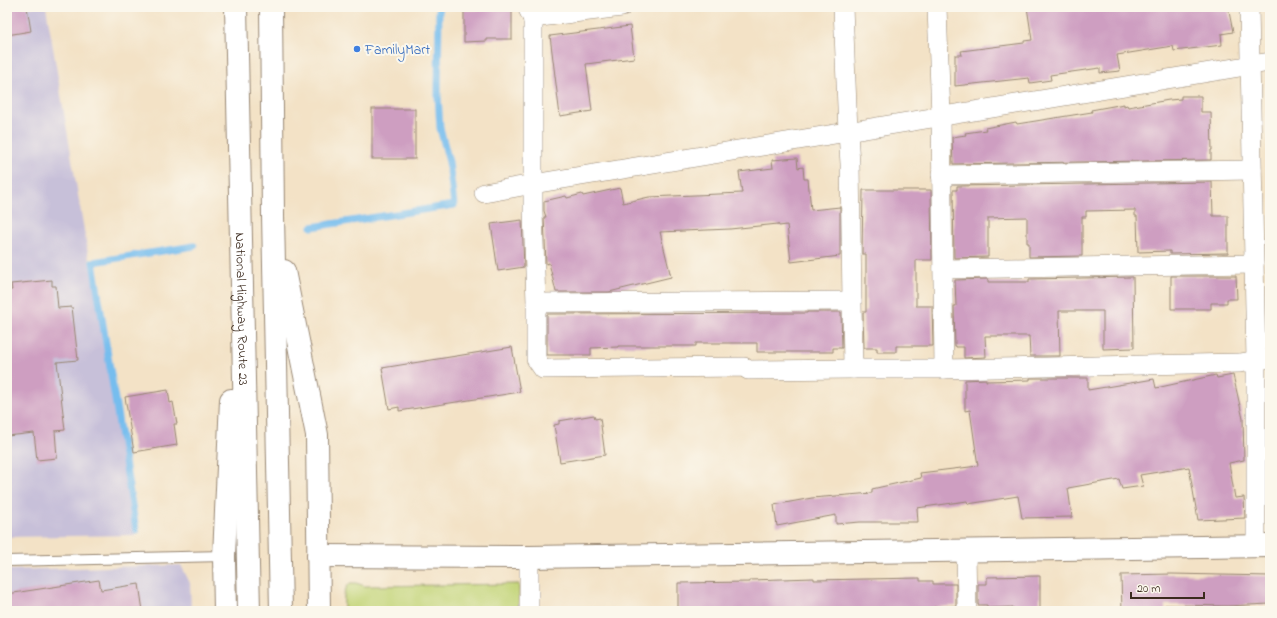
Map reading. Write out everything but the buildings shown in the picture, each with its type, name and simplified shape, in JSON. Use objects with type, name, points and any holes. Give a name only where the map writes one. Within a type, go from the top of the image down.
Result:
[{"type":"main road","name":"National Highway Route 23","points":[[236,7],[249,611]]},
{"type":"main road","points":[[271,7],[273,215],[281,611]]},
{"type":"main road","points":[[273,215],[317,435],[319,611]]},
{"type":"main road","points":[[225,611],[224,556],[240,216]]},
{"type":"main road","points":[[318,556],[528,557],[1263,546]]},
{"type":"street","points":[[622,7],[530,13],[533,184],[532,211],[536,303],[536,359],[542,369],[744,366],[748,370],[944,369],[1240,363],[1263,360]]},
{"type":"street","points":[[843,7],[850,164],[853,369]]},
{"type":"street","points":[[937,7],[941,116],[944,369]]},
{"type":"street","points":[[1249,7],[1254,264],[1263,360],[1263,546]]},
{"type":"street","points":[[484,193],[1270,62]]},
{"type":"street","points":[[941,175],[1252,170]]},
{"type":"street","points":[[943,269],[1254,264]]},
{"type":"street","points":[[536,303],[852,301]]},
{"type":"street","points":[[966,550],[967,611]]},
{"type":"street","points":[[528,557],[529,611]]},
{"type":"lane","points":[[7,561],[224,556]]},
{"type":"shaded area","points":[[7,7],[46,7],[136,535],[7,537]]},
{"type":"shaded area","points":[[181,565],[190,583],[191,611],[7,611],[7,570]]},
{"type":"green space","points":[[350,583],[365,586],[519,584],[519,611],[344,611],[345,592]]},
{"type":"waterway","points":[[312,227],[454,205],[449,162],[440,128],[438,95],[439,7]]},
{"type":"waterway","points":[[136,530],[93,262],[194,246]]},
{"type":"place","name":"FamilyMart","points":[[357,49]]}]
